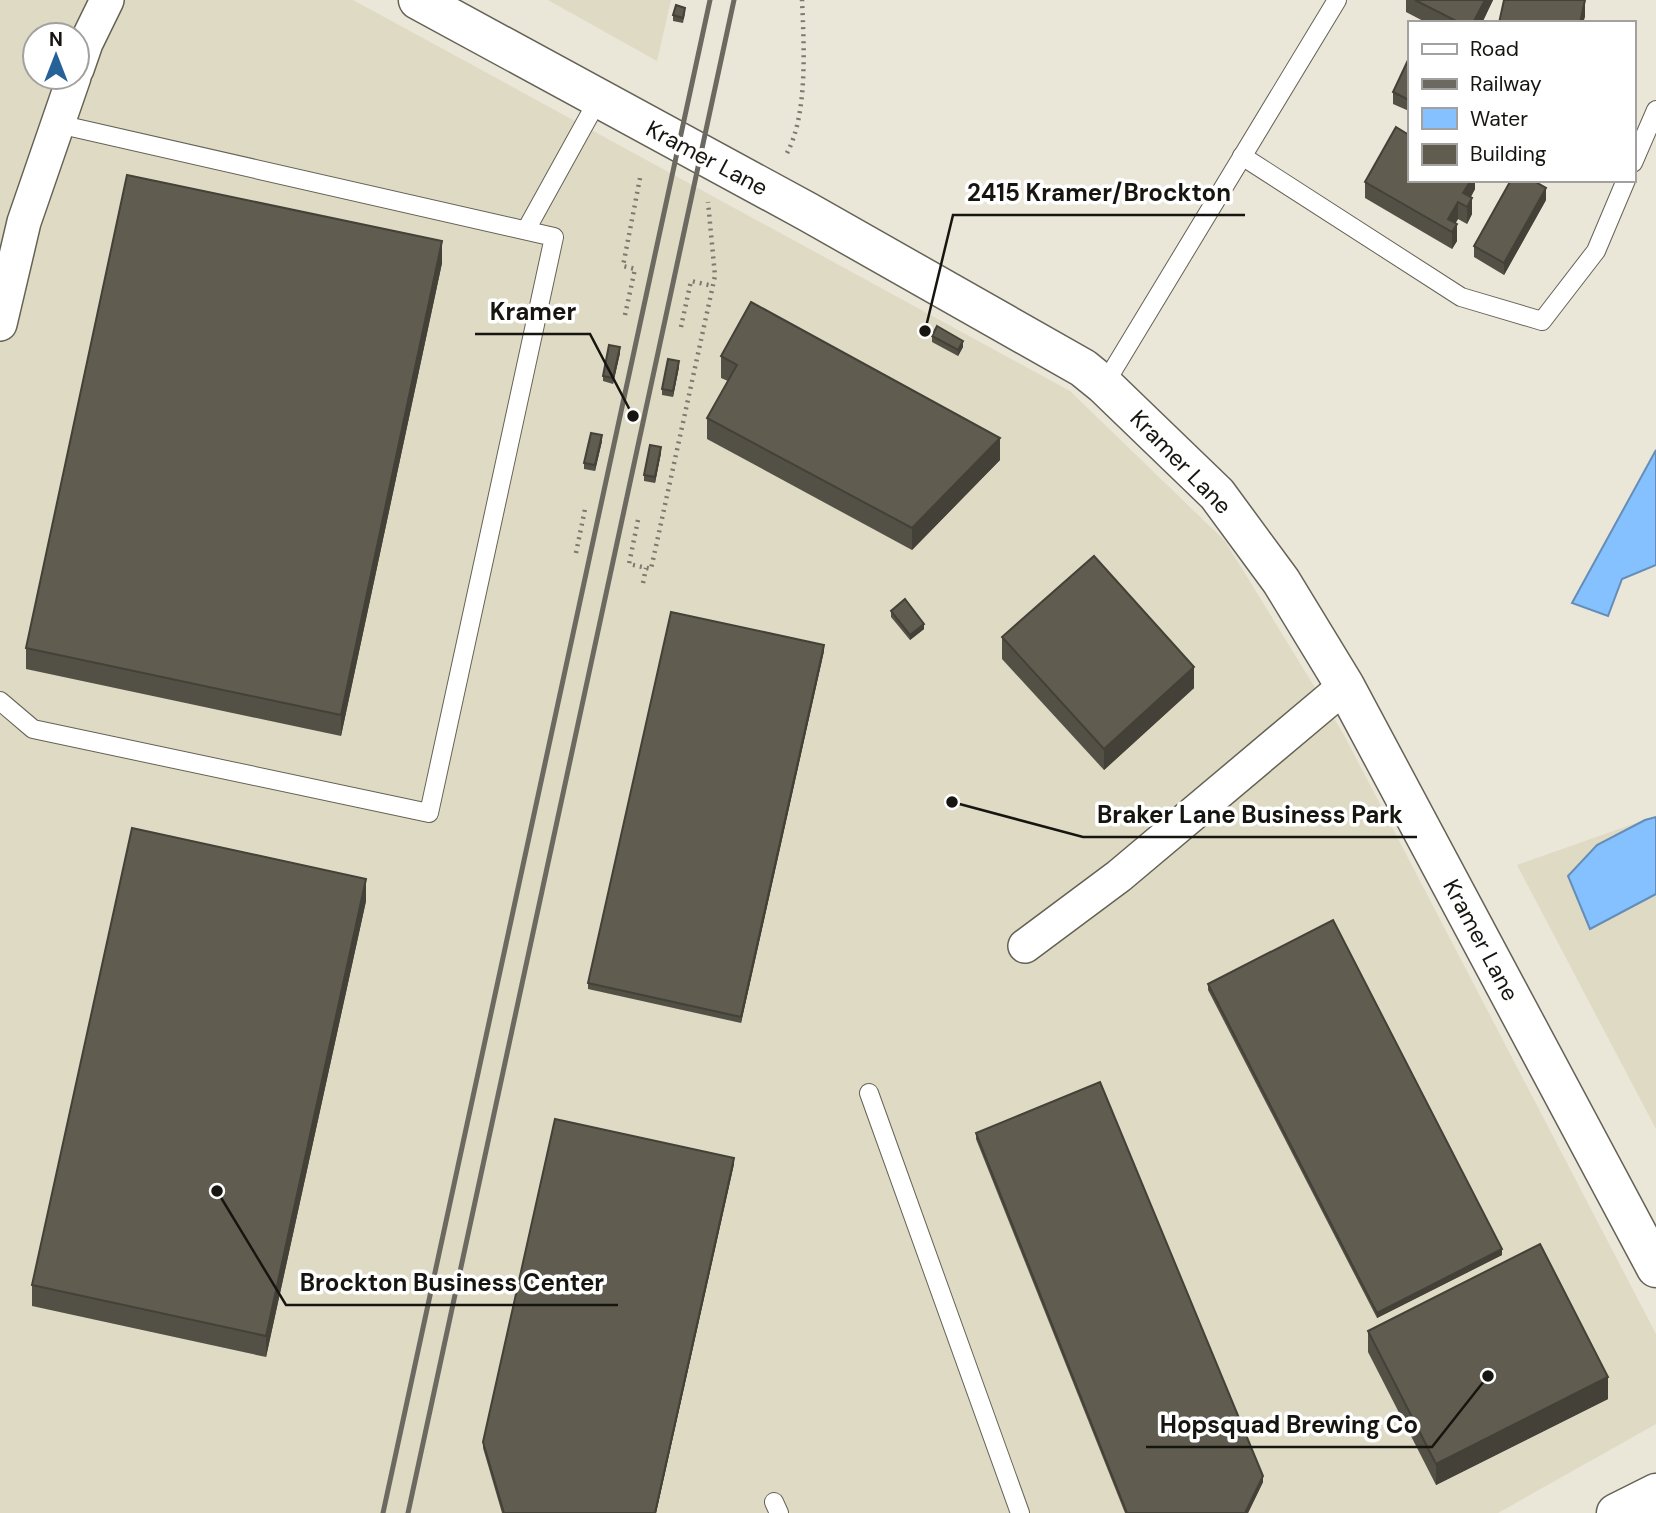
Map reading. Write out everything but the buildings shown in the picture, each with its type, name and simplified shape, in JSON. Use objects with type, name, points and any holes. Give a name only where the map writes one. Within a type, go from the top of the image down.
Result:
[{"type":"street","points":[[91,33],[107,0]]},
{"type":"street","name":"Kramer Lane","points":[[418,0],[808,212],[1083,368],[1217,494],[1281,581],[1345,686],[1656,1268]]},
{"type":"street","points":[[0,324],[24,222],[69,91]]},
{"type":"street","points":[[1025,946],[1119,876],[1345,686]]},
{"type":"street","points":[[1616,1513],[1656,1493]]},
{"type":"lane","points":[[1104,385],[1337,0]]},
{"type":"lane","points":[[526,230],[599,98]]},
{"type":"lane","points":[[1635,158],[1656,110]]},
{"type":"lane","points":[[0,701],[33,729],[429,813],[554,237],[58,124]]},
{"type":"lane","points":[[1242,156],[1461,297],[1542,321],[1596,251],[1625,182]]},
{"type":"lane","points":[[869,1093],[1020,1513]]},
{"type":"path","points":[[787,153],[796,136],[800,106],[804,53],[802,0]]},
{"type":"path","points":[[625,315],[635,269],[623,266],[640,178]]},
{"type":"path","points":[[638,520],[629,564],[651,569],[715,276],[708,202]]},
{"type":"path","points":[[681,327],[691,281],[713,286]]},
{"type":"path","points":[[576,553],[585,509]]},
{"type":"path","points":[[643,583],[646,568]]},
{"type":"shaded area","points":[[0,0],[353,0],[1070,391],[1225,541],[1344,735],[1656,1334],[1656,1424],[1498,1513],[0,1513]]},
{"type":"shaded area","points":[[548,0],[671,0],[657,61]]},
{"type":"shaded area","points":[[1656,816],[1656,1129],[1517,865]]},
{"type":"water","points":[[1656,450],[1656,565],[1622,579],[1608,616],[1572,603]]},
{"type":"water","points":[[1656,817],[1656,894],[1590,929],[1568,876],[1597,845]]},
{"type":"railway","points":[[383,1513],[710,0]]},
{"type":"railway","points":[[408,1513],[734,0]]},
{"type":"place","name":"2415 Kramer/Brockton","points":[[925,331]]},
{"type":"place","name":"Kramer","points":[[633,416]]},
{"type":"place","name":"Braker Lane Business Park","points":[[952,802]]},
{"type":"place","name":"Brockton Business Center","points":[[217,1191]]},
{"type":"place","name":"Hopsquad Brewing Co","points":[[1488,1376]]}]
